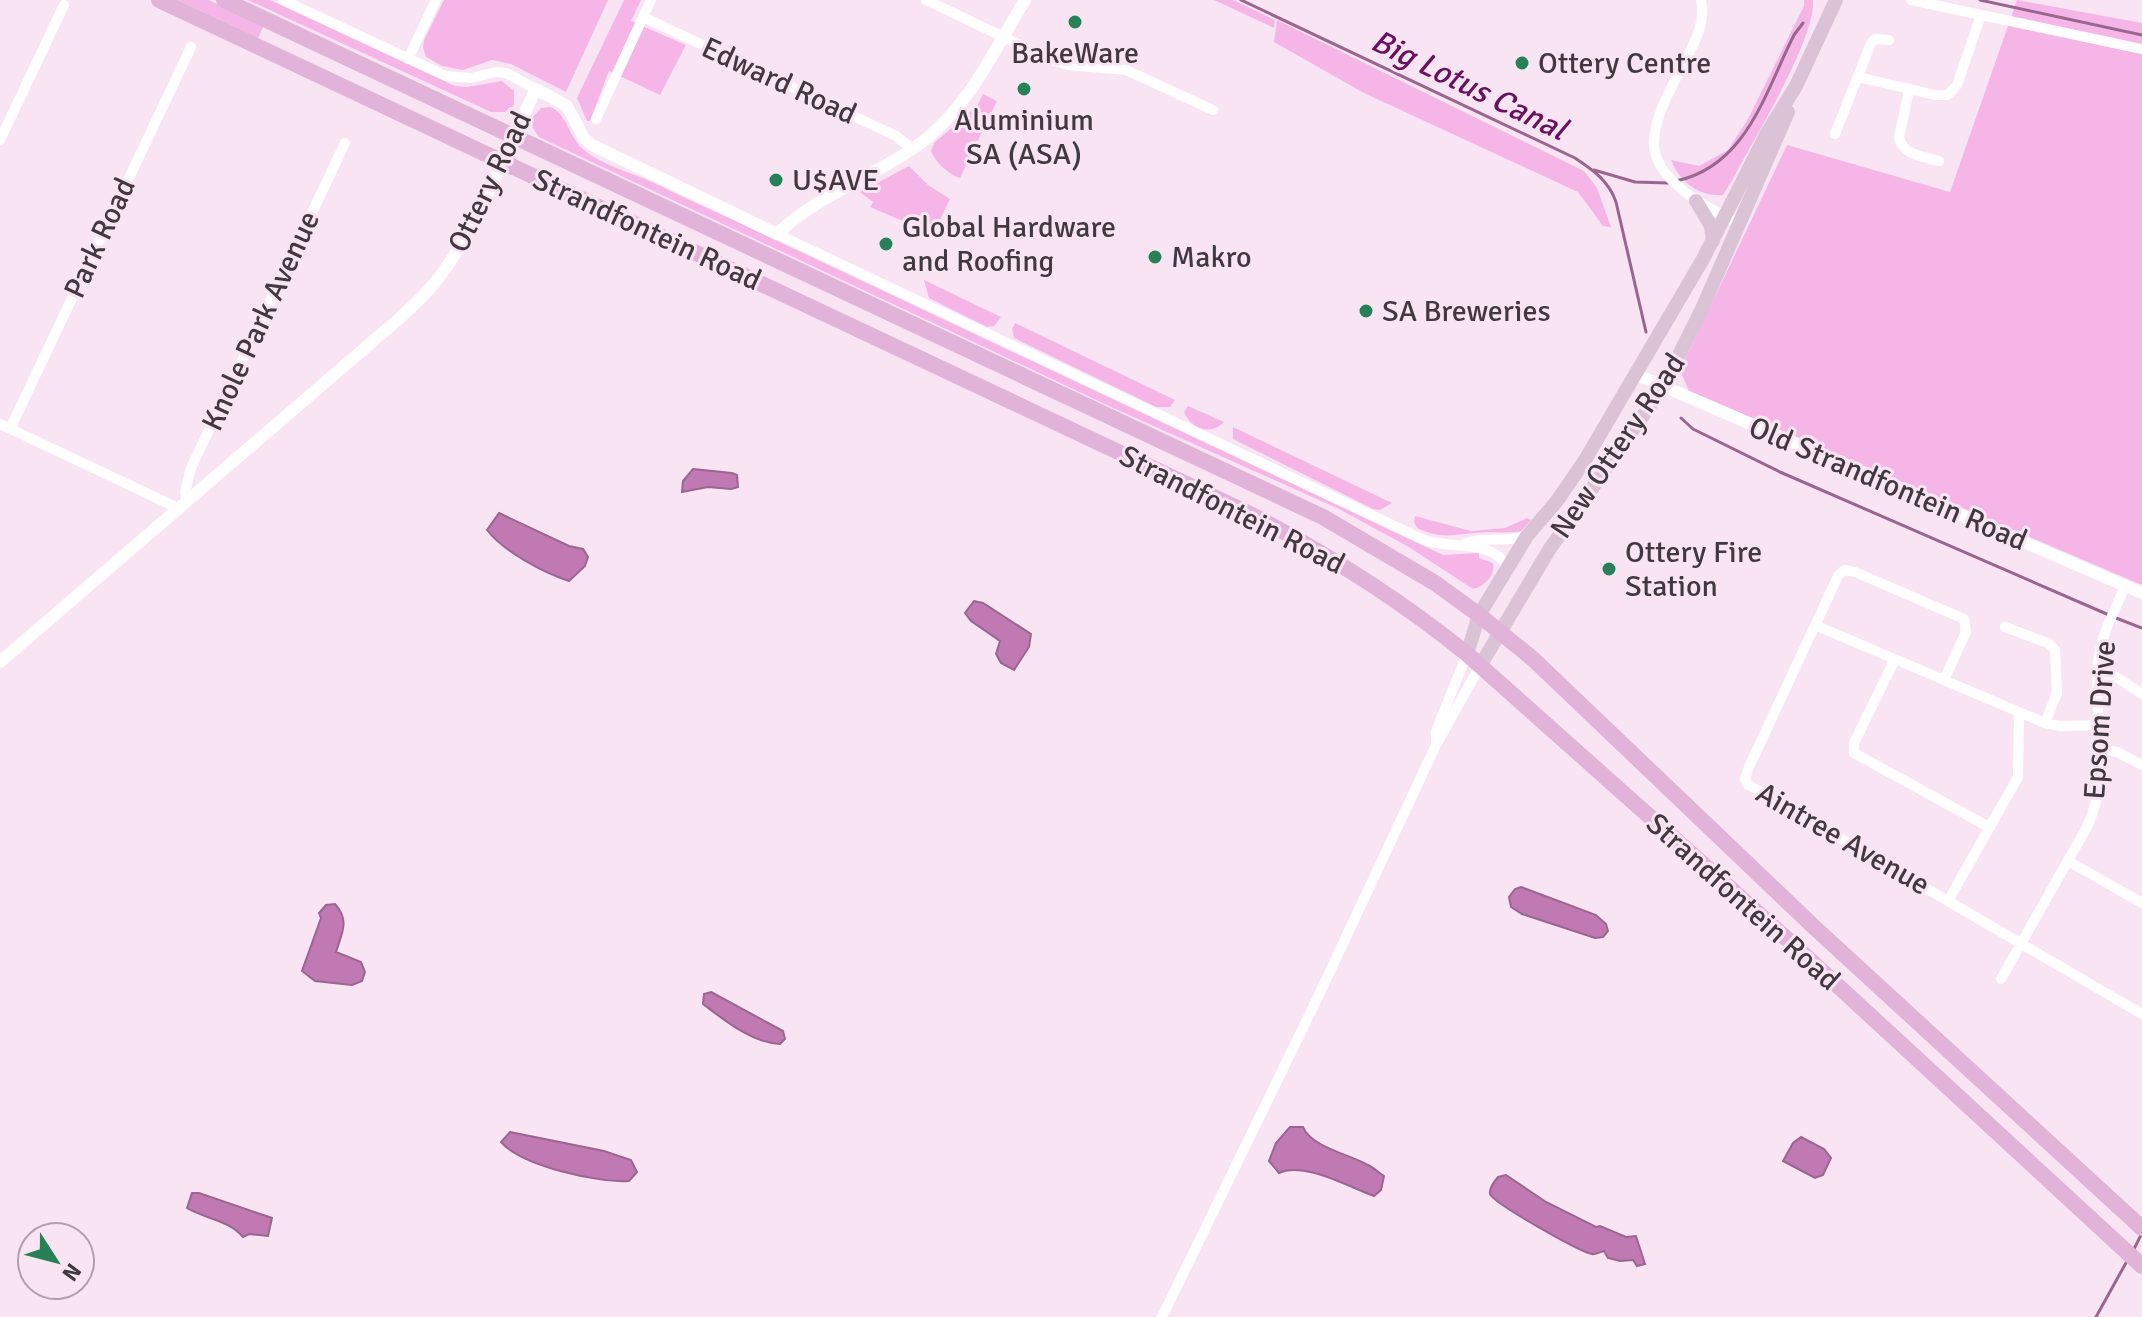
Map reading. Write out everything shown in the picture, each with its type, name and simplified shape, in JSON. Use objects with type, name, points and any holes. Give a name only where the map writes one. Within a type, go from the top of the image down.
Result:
[{"type":"main road","name":"Strandfontein Road","points":[[159,0],[1250,514],[1360,575],[1420,616],[1467,654],[1786,938],[2142,1266]]},
{"type":"main road","name":"Strandfontein Road","points":[[224,0],[1323,517],[1401,561],[1479,615],[1533,659],[1814,927],[2137,1223]]},
{"type":"main road","points":[[1821,31],[1824,0]]},
{"type":"main road","name":"New Ottery Road","points":[[1480,666],[1549,550],[1663,387],[1701,311],[1732,220],[1767,133],[1796,86],[1836,0]]},
{"type":"main road","points":[[1696,201],[1712,227],[1713,241]]},
{"type":"main road","name":"New Ottery Road","points":[[1467,654],[1479,615],[1527,536],[1571,484],[1713,241],[1732,220]]},
{"type":"street","points":[[283,0],[446,76],[471,78],[496,72],[506,73],[536,89]]},
{"type":"street","points":[[408,59],[436,0]]},
{"type":"street","points":[[596,119],[651,0]]},
{"type":"street","points":[[926,0],[1060,63],[1126,70],[1213,110]]},
{"type":"street","points":[[777,234],[798,217],[929,137],[959,104],[1025,0]]},
{"type":"street","points":[[1701,0],[1702,26],[1658,117],[1655,153],[1681,188],[1696,201],[1732,220]]},
{"type":"street","points":[[1911,0],[2142,49]]},
{"type":"street","points":[[0,140],[64,5]]},
{"type":"street","points":[[1858,77],[1935,95],[1953,93],[1981,15]]},
{"type":"street","name":"Edward Road","points":[[643,17],[896,136],[912,149]]},
{"type":"street","points":[[1835,134],[1873,40],[1889,40]]},
{"type":"street","name":"Park Road","points":[[5,427],[191,47]]},
{"type":"street","name":"Ottery Road","points":[[0,662],[401,317],[427,291],[454,256],[536,89],[567,106],[584,138],[592,145],[777,234]]},
{"type":"street","points":[[1909,90],[1899,137],[1901,145],[1909,152],[1939,161]]},
{"type":"street","name":"Knole Park Avenue","points":[[182,505],[191,468],[345,143]]},
{"type":"street","name":"Strandfontein Road","points":[[777,234],[1422,539],[1443,546],[1492,551],[1504,560],[1508,568]]},
{"type":"street","name":"Old Strandfontein Road","points":[[1635,374],[2142,593]]},
{"type":"street","points":[[5,427],[182,505]]},
{"type":"street","name":"Strandfontein Road","points":[[1459,546],[1474,540],[1527,536]]},
{"type":"street","points":[[1944,680],[1966,632],[1964,619],[1855,572],[1841,572],[1817,626],[2045,723],[2060,726],[2101,725]]},
{"type":"street","name":"Epsom Drive","points":[[2001,979],[2087,827],[2097,803],[2102,779],[2098,674],[2101,647],[2125,586]]},
{"type":"street","name":"Aintree Avenue","points":[[1817,626],[1749,767],[1745,779],[1747,784],[2142,1014]]},
{"type":"street","points":[[2005,627],[2048,643],[2055,650],[2057,693],[2045,723]]},
{"type":"street","points":[[1436,745],[1436,731],[1467,654]]},
{"type":"street","points":[[1895,659],[1854,743],[1854,753],[1989,827]]},
{"type":"street","points":[[1162,1317],[1317,999],[1436,745],[1480,666]]},
{"type":"street","points":[[2098,674],[2116,677],[2142,694]]},
{"type":"street","points":[[1948,901],[2018,777],[2019,712]]},
{"type":"street","points":[[2102,749],[2117,752],[2142,765]]},
{"type":"street","points":[[2068,861],[2142,903]]},
{"type":"shaded area","points":[[178,0],[209,0],[263,27],[258,38]]},
{"type":"shaded area","points":[[248,0],[270,0],[455,86],[502,81],[514,91],[514,105],[505,112],[491,112]]},
{"type":"shaded area","points":[[444,0],[608,0],[566,92],[511,64],[492,60],[463,70],[442,66],[426,57],[424,40]]},
{"type":"shaded area","points":[[624,0],[641,0],[631,21],[686,45],[660,95],[609,71],[590,121],[587,121],[577,98]]},
{"type":"shaded area","points":[[1214,0],[1233,0],[1275,20],[1274,28]]},
{"type":"shaded area","points":[[1804,0],[1813,0],[1805,39],[1782,90],[1733,179],[1723,195],[1698,191],[1685,181],[1671,160],[1699,166],[1728,150],[1748,119],[1804,6]]},
{"type":"shaded area","points":[[2017,0],[2142,23],[2142,585],[1689,391],[1680,370],[1787,145],[1950,192]]},
{"type":"shaded area","points":[[1277,20],[1584,171],[1597,188],[1611,227],[1603,226],[1578,192],[1364,93],[1274,42]]},
{"type":"shaded area","points":[[983,94],[997,101],[960,178],[943,168],[931,151],[934,143],[977,106]]},
{"type":"shaded area","points":[[550,107],[560,115],[579,145],[600,160],[1443,555],[1479,553],[1479,558],[1493,563],[1491,576],[1473,589],[1407,546],[1337,508],[1109,406],[539,137],[533,128],[532,118],[541,108]]},
{"type":"shaded area","points":[[909,166],[928,185],[950,199],[933,234],[870,207],[873,202],[860,192]]},
{"type":"shaded area","points":[[924,280],[1001,317],[994,326],[987,327],[929,298]]},
{"type":"shaded area","points":[[1015,323],[1175,400],[1170,407],[1156,407],[1014,338],[1012,329]]},
{"type":"shaded area","points":[[1188,406],[1224,422],[1213,429],[1202,429],[1187,418],[1184,412]]},
{"type":"shaded area","points":[[1233,427],[1392,503],[1380,510],[1373,509],[1233,439]]},
{"type":"shaded area","points":[[693,469],[737,475],[738,487],[708,487],[682,492],[683,481]]},
{"type":"shaded area","points":[[499,513],[569,546],[583,549],[588,557],[585,566],[569,581],[525,560],[503,546],[487,530]]},
{"type":"shaded area","points":[[1415,516],[1471,531],[1505,528],[1527,518],[1531,520],[1521,531],[1445,535],[1417,528]]},
{"type":"shaded area","points":[[974,601],[983,603],[1031,634],[1029,647],[1014,670],[1001,663],[996,654],[1000,641],[971,621],[965,613]]},
{"type":"shaded area","points":[[1521,887],[1596,915],[1606,924],[1608,931],[1603,937],[1595,938],[1522,914],[1511,907],[1509,897]]},
{"type":"shaded area","points":[[335,904],[343,921],[336,952],[361,962],[365,972],[362,981],[352,985],[315,981],[302,971],[321,918],[319,913],[326,905]]},
{"type":"shaded area","points":[[711,992],[783,1031],[785,1039],[780,1044],[770,1043],[739,1030],[703,1004],[704,994]]},
{"type":"shaded area","points":[[1290,1127],[1303,1127],[1314,1140],[1361,1161],[1384,1176],[1381,1190],[1374,1196],[1313,1173],[1289,1170],[1279,1173],[1269,1161],[1276,1143]]},
{"type":"shaded area","points":[[510,1132],[604,1151],[631,1160],[637,1172],[629,1181],[615,1181],[561,1171],[511,1151],[501,1142]]},
{"type":"shaded area","points":[[1801,1137],[1824,1149],[1831,1158],[1823,1175],[1815,1178],[1783,1161],[1793,1143]]},
{"type":"shaded area","points":[[1506,1175],[1546,1202],[1596,1227],[1626,1237],[1636,1236],[1645,1264],[1637,1266],[1633,1260],[1608,1258],[1604,1251],[1594,1254],[1584,1251],[1506,1207],[1490,1192],[1498,1177]]},
{"type":"shaded area","points":[[192,1193],[272,1218],[268,1236],[249,1234],[243,1237],[224,1223],[194,1212],[187,1208]]},
{"type":"waterway","name":"Big Lotus Canal","points":[[1241,0],[1575,158],[1594,172],[1605,182],[1616,202],[1646,332]]},
{"type":"waterway","points":[[1980,0],[2142,35]]},
{"type":"waterway","points":[[1676,181],[1700,173],[1720,160],[1737,143],[1751,124],[1794,35],[1803,23]]},
{"type":"waterway","points":[[1594,170],[1635,182],[1668,183]]},
{"type":"waterway","points":[[1681,418],[1693,429],[1780,472],[2109,615]]},
{"type":"waterway","points":[[2116,618],[2142,628]]},
{"type":"waterway","points":[[2133,1251],[2142,1233]]},
{"type":"waterway","points":[[2096,1317],[2127,1261]]},
{"type":"place","name":"BakeWare","points":[[1075,22]]},
{"type":"place","name":"Ottery Centre","points":[[1522,63]]},
{"type":"place","name":"Aluminium SA (ASA)","points":[[1024,89]]},
{"type":"place","name":"U$AVE","points":[[776,180]]},
{"type":"place","name":"Global Hardware and Roofing","points":[[886,244]]},
{"type":"place","name":"Makro","points":[[1155,257]]},
{"type":"place","name":"SA Breweries","points":[[1366,311]]},
{"type":"place","name":"Ottery Fire Station","points":[[1609,569]]}]
